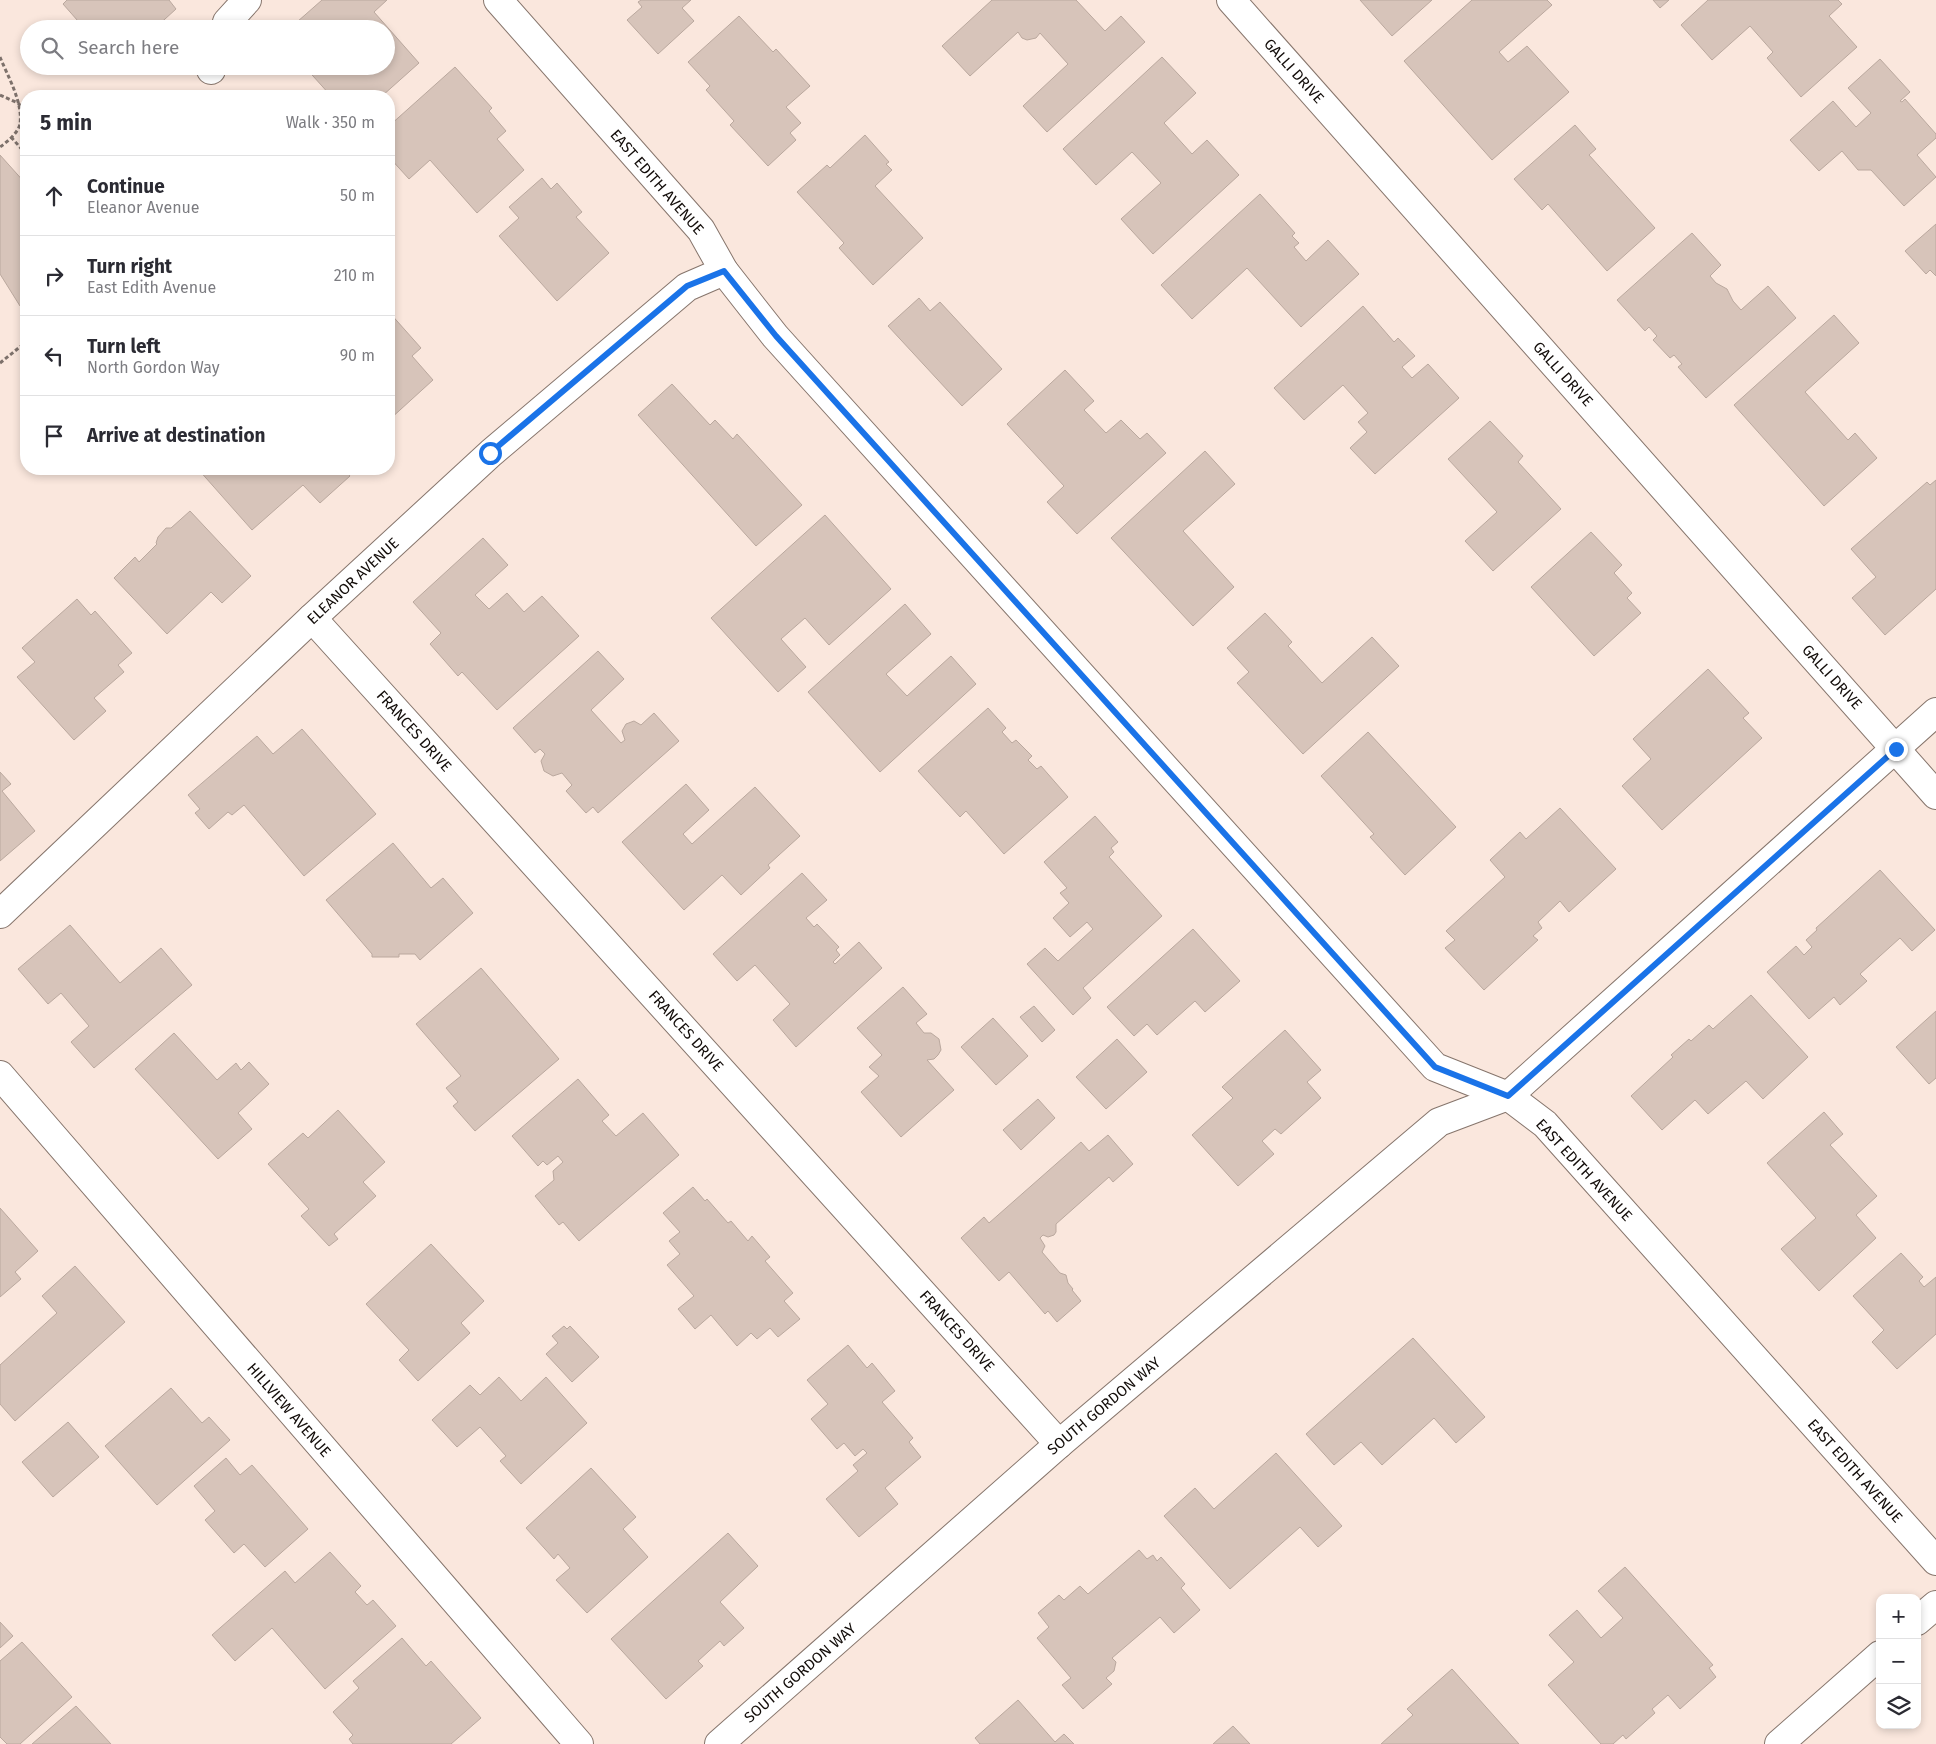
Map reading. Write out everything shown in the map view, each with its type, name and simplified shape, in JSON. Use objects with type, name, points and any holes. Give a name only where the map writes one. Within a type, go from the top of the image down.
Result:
[{"type":"street","points":[[229,20],[247,0]]},
{"type":"street","name":"EAST EDITH AVENUE","points":[[498,0],[701,230],[724,271],[776,336],[1435,1067],[1508,1096],[1544,1124],[1936,1561]]},
{"type":"street","name":"GALLI DRIVE","points":[[1230,0],[1936,795]]},
{"type":"street","name":"ELEANOR AVENUE","points":[[0,914],[312,618],[490,453],[687,286],[724,271]]},
{"type":"street","name":"FRANCES DRIVE","points":[[312,618],[1059,1444]]},
{"type":"street","points":[[1508,1096],[1936,712]]},
{"type":"street","name":"HILLVIEW AVENUE","points":[[0,1075],[579,1744]]},
{"type":"street","name":"SOUTH GORDON WAY","points":[[719,1744],[1059,1444],[1439,1122],[1508,1096]]},
{"type":"street","points":[[1921,1618],[1936,1605]]},
{"type":"street","points":[[1779,1744],[1876,1659]]},
{"type":"path","points":[[0,57],[18,103],[20,125],[0,148]]},
{"type":"path","points":[[0,95],[20,105]]},
{"type":"path","points":[[11,137],[20,147]]},
{"type":"path","points":[[0,363],[20,347]]},
{"type":"building","points":[[67,0],[169,0],[176,9],[164,20],[77,20],[63,4]]},
{"type":"building","points":[[322,0],[387,0],[374,12],[381,20],[299,20]]},
{"type":"building","points":[[641,0],[691,0],[682,8],[694,21],[658,54],[627,20],[642,7],[638,2]]},
{"type":"building","points":[[992,0],[1076,0],[1105,31],[1121,16],[1145,42],[1047,132],[1023,106],[1068,64],[1040,33],[1036,38],[1027,40],[1022,38],[1018,32],[970,76],[942,46]]},
{"type":"building","points":[[1360,0],[1432,0],[1392,36]]},
{"type":"building","points":[[1472,0],[1547,0],[1552,5],[1499,52],[1508,62],[1527,46],[1569,92],[1492,160],[1404,61]]},
{"type":"building","points":[[1653,0],[1669,0],[1660,8]]},
{"type":"building","points":[[1708,0],[1838,0],[1842,4],[1829,16],[1857,47],[1801,97],[1767,58],[1773,52],[1750,26],[1712,60],[1681,25]]},
{"type":"building","points":[[739,16],[773,52],[776,49],[810,86],[786,107],[801,123],[790,133],[796,140],[768,166],[730,125],[734,121],[706,90],[710,86],[688,62]]},
{"type":"building","points":[[395,36],[419,63],[389,90],[326,90],[312,75],[395,75]]},
{"type":"building","points":[[1162,57],[1196,93],[1164,123],[1192,154],[1207,140],[1239,175],[1153,254],[1121,219],[1161,183],[1132,152],[1096,185],[1063,149]]},
{"type":"building","points":[[1880,59],[1910,92],[1900,101],[1902,102],[1905,99],[1936,134],[1936,138],[1917,155],[1936,177],[1904,206],[1871,170],[1858,170],[1842,151],[1819,171],[1790,140],[1833,101],[1856,127],[1871,113],[1848,88]]},
{"type":"building","points":[[455,67],[492,108],[489,111],[506,131],[497,139],[524,170],[477,213],[430,160],[409,179],[395,164],[395,121]]},
{"type":"building","points":[[1575,125],[1596,149],[1589,155],[1655,228],[1607,271],[1548,204],[1542,210],[1514,179]]},
{"type":"building","points":[[865,135],[889,162],[886,164],[892,170],[875,186],[923,238],[873,285],[839,248],[844,243],[797,192],[827,165],[830,168]]},
{"type":"building","points":[[0,155],[20,177],[20,306],[0,274]]},
{"type":"building","points":[[542,178],[551,189],[557,183],[582,212],[576,217],[609,253],[557,301],[499,236],[519,218],[509,207]]},
{"type":"building","points":[[1260,194],[1295,233],[1292,236],[1299,243],[1294,247],[1306,261],[1328,240],[1359,274],[1301,327],[1247,268],[1192,319],[1161,285]]},
{"type":"building","points":[[1936,224],[1936,276],[1930,270],[1926,274],[1905,251]]},
{"type":"building","points":[[1692,233],[1721,265],[1710,276],[1716,283],[1727,289],[1733,301],[1741,310],[1768,286],[1796,318],[1706,398],[1678,367],[1682,364],[1674,355],[1670,358],[1653,340],[1657,336],[1649,327],[1645,331],[1617,300]]},
{"type":"building","points":[[919,298],[930,311],[940,302],[1002,369],[962,406],[888,326]]},
{"type":"building","points":[[1363,306],[1394,342],[1398,338],[1415,356],[1402,367],[1412,378],[1428,364],[1459,398],[1375,474],[1350,448],[1367,432],[1358,422],[1368,413],[1343,385],[1304,420],[1274,388]]},
{"type":"building","points":[[1834,315],[1859,343],[1805,392],[1848,440],[1855,433],[1877,458],[1824,506],[1734,405]]},
{"type":"building","points":[[395,319],[421,348],[412,356],[433,380],[395,415]]},
{"type":"building","points":[[1065,370],[1094,401],[1084,410],[1106,433],[1121,420],[1140,439],[1147,433],[1166,453],[1077,534],[1047,502],[1064,486],[1007,424]]},
{"type":"building","points":[[672,384],[710,425],[715,420],[733,439],[737,434],[802,505],[756,546],[638,415]]},
{"type":"building","points":[[1490,421],[1523,456],[1518,462],[1561,509],[1493,571],[1465,541],[1497,512],[1448,459]]},
{"type":"building","points":[[1205,451],[1235,484],[1183,531],[1234,587],[1193,626],[1111,538]]},
{"type":"building","points":[[203,475],[350,476],[320,503],[303,485],[252,530]]},
{"type":"building","points":[[1936,480],[1936,589],[1885,635],[1852,598],[1876,577],[1851,549],[1927,482],[1930,485]]},
{"type":"building","points":[[190,511],[251,576],[222,603],[211,592],[167,634],[114,578],[135,557],[139,562],[157,544],[158,537],[166,528],[171,528]]},
{"type":"building","points":[[825,515],[891,589],[829,645],[805,618],[781,639],[806,667],[778,692],[711,618]]},
{"type":"building","points":[[1591,532],[1622,565],[1614,573],[1632,593],[1627,598],[1641,613],[1594,656],[1531,587]]},
{"type":"building","points":[[483,538],[508,565],[475,595],[489,609],[507,593],[524,612],[542,596],[579,636],[497,710],[462,672],[458,676],[430,644],[441,633],[413,602]]},
{"type":"building","points":[[77,599],[91,615],[95,611],[132,653],[118,665],[124,672],[94,698],[106,711],[74,740],[17,677],[35,662],[22,648]]},
{"type":"building","points":[[905,604],[931,634],[886,674],[907,696],[951,656],[976,684],[880,772],[808,692]]},
{"type":"building","points":[[1265,613],[1292,642],[1288,646],[1322,683],[1372,637],[1399,666],[1303,754],[1237,683],[1249,672],[1227,648]]},
{"type":"building","points":[[598,651],[624,679],[591,710],[621,743],[625,740],[622,731],[626,724],[634,721],[641,725],[654,713],[679,741],[598,813],[593,807],[586,813],[566,791],[572,785],[562,773],[553,776],[544,771],[541,761],[545,754],[540,749],[535,753],[513,728]]},
{"type":"building","points":[[1708,669],[1749,713],[1743,718],[1762,738],[1662,830],[1622,786],[1651,759],[1633,739]]},
{"type":"building","points":[[988,708],[1006,728],[1002,732],[1012,743],[1016,740],[1032,756],[1028,760],[1037,769],[1041,766],[1068,797],[1004,854],[966,811],[960,817],[918,771]]},
{"type":"building","points":[[302,729],[376,814],[304,876],[244,805],[232,815],[228,812],[209,829],[195,813],[200,809],[188,795],[257,736],[273,754]]},
{"type":"building","points":[[1368,732],[1456,827],[1405,875],[1370,837],[1374,834],[1321,776]]},
{"type":"building","points":[[0,772],[11,784],[2,791],[35,831],[0,861]]},
{"type":"building","points":[[686,784],[709,810],[683,834],[692,844],[755,787],[800,836],[768,865],[770,868],[741,895],[722,875],[684,910],[622,842]]},
{"type":"building","points":[[1560,808],[1616,869],[1569,912],[1560,901],[1538,922],[1542,928],[1533,936],[1538,940],[1484,990],[1445,948],[1455,940],[1446,931],[1505,877],[1490,860],[1520,832],[1526,839]]},
{"type":"building","points":[[1095,816],[1118,842],[1111,848],[1114,852],[1109,857],[1162,916],[1083,988],[1091,998],[1073,1015],[1027,964],[1045,948],[1058,961],[1093,929],[1087,922],[1070,937],[1053,918],[1069,903],[1060,893],[1067,888],[1044,862]]},
{"type":"building","points":[[393,843],[431,888],[443,878],[473,913],[420,960],[415,954],[399,954],[399,957],[372,957],[372,954],[326,900]]},
{"type":"building","points":[[1880,870],[1935,930],[1912,951],[1900,938],[1860,974],[1867,981],[1840,1005],[1834,997],[1809,1019],[1767,972],[1796,946],[1804,955],[1812,947],[1806,940],[1817,930],[1816,928]]},
{"type":"building","points":[[802,873],[827,900],[806,918],[814,927],[817,924],[839,947],[836,950],[840,955],[833,962],[835,964],[859,942],[882,968],[796,1047],[773,1020],[790,1004],[755,965],[737,981],[713,954]]},
{"type":"building","points":[[70,925],[120,983],[161,948],[192,985],[94,1068],[71,1042],[89,1026],[61,993],[48,1004],[18,969]]},
{"type":"building","points":[[1193,929],[1240,981],[1205,1012],[1195,1001],[1157,1035],[1147,1024],[1134,1036],[1107,1007]]},
{"type":"building","points":[[481,968],[559,1059],[475,1131],[453,1106],[458,1102],[446,1088],[461,1076],[416,1024]]},
{"type":"building","points":[[903,987],[927,1014],[916,1023],[924,1033],[931,1033],[939,1039],[941,1050],[934,1059],[927,1060],[954,1090],[901,1137],[861,1092],[879,1076],[869,1067],[882,1055],[857,1028]]},
{"type":"building","points":[[1751,995],[1808,1057],[1763,1099],[1746,1081],[1708,1114],[1695,1100],[1662,1130],[1631,1096],[1673,1057],[1671,1055],[1689,1039],[1691,1041],[1709,1025],[1713,1029]]},
{"type":"building","points":[[1034,1006],[1055,1030],[1042,1042],[1020,1017]]},
{"type":"building","points":[[1936,1011],[1936,1078],[1929,1084],[1896,1047]]},
{"type":"building","points":[[993,1018],[1028,1056],[996,1085],[961,1047]]},
{"type":"building","points":[[1285,1030],[1321,1070],[1307,1082],[1321,1098],[1281,1134],[1275,1129],[1262,1141],[1274,1154],[1238,1186],[1192,1135],[1233,1098],[1222,1087]]},
{"type":"building","points":[[174,1033],[217,1080],[236,1063],[241,1070],[249,1062],[269,1084],[238,1113],[252,1129],[218,1159],[135,1069]]},
{"type":"building","points":[[1117,1039],[1147,1072],[1106,1109],[1076,1077]]},
{"type":"building","points":[[578,1079],[609,1115],[602,1121],[616,1136],[643,1113],[679,1155],[579,1241],[563,1222],[559,1225],[535,1196],[554,1180],[553,1171],[563,1162],[558,1156],[547,1165],[543,1161],[538,1166],[512,1136]]},
{"type":"building","points":[[1038,1099],[1055,1118],[1021,1150],[1003,1130]]},
{"type":"building","points":[[338,1110],[385,1162],[363,1182],[376,1196],[334,1234],[338,1239],[329,1246],[301,1216],[309,1209],[268,1164],[303,1133],[308,1138]]},
{"type":"building","points":[[1824,1112],[1843,1134],[1830,1145],[1877,1196],[1856,1215],[1876,1238],[1819,1291],[1781,1249],[1816,1218],[1767,1163]]},
{"type":"building","points":[[1108,1135],[1133,1164],[1113,1182],[1109,1177],[1056,1224],[1054,1235],[1048,1237],[1043,1235],[1040,1238],[1045,1246],[1042,1252],[1060,1273],[1066,1275],[1072,1290],[1081,1301],[1057,1322],[1048,1311],[1045,1314],[1009,1272],[999,1281],[961,1238],[984,1217],[989,1223],[1081,1142],[1089,1151]]},
{"type":"building","points":[[693,1187],[705,1201],[707,1199],[728,1223],[731,1221],[748,1241],[752,1236],[770,1257],[765,1261],[793,1293],[784,1301],[800,1319],[778,1337],[770,1328],[757,1339],[751,1333],[737,1346],[711,1315],[695,1329],[678,1309],[694,1296],[667,1265],[680,1254],[669,1241],[680,1232],[663,1213]]},
{"type":"building","points":[[0,1208],[38,1251],[15,1272],[21,1279],[0,1297]]},
{"type":"building","points":[[431,1244],[484,1301],[461,1323],[470,1333],[418,1381],[399,1360],[409,1350],[366,1304]]},
{"type":"building","points":[[1901,1253],[1923,1277],[1919,1281],[1924,1287],[1936,1277],[1936,1334],[1897,1369],[1872,1342],[1884,1330],[1853,1296]]},
{"type":"building","points":[[75,1266],[125,1322],[15,1421],[0,1404],[0,1365],[57,1313],[42,1296]]},
{"type":"building","points":[[564,1326],[567,1329],[570,1326],[599,1357],[572,1382],[546,1354],[558,1343],[552,1336]]},
{"type":"building","points":[[1413,1338],[1485,1417],[1456,1443],[1434,1418],[1382,1465],[1361,1442],[1334,1465],[1306,1434]]},
{"type":"building","points":[[848,1345],[867,1368],[872,1363],[895,1391],[882,1402],[913,1438],[909,1442],[921,1457],[885,1488],[898,1504],[859,1537],[826,1499],[858,1471],[853,1465],[867,1453],[863,1449],[855,1456],[844,1443],[837,1449],[811,1419],[828,1404],[807,1380]]},
{"type":"building","points":[[499,1377],[521,1401],[546,1377],[587,1423],[521,1484],[500,1461],[506,1456],[480,1427],[457,1447],[432,1420],[470,1385],[480,1395]]},
{"type":"building","points":[[171,1388],[202,1423],[209,1417],[230,1440],[157,1505],[105,1446]]},
{"type":"building","points":[[68,1422],[99,1457],[53,1497],[22,1462]]},
{"type":"building","points":[[1276,1453],[1342,1526],[1318,1547],[1300,1527],[1230,1589],[1164,1516],[1195,1488],[1214,1509]]},
{"type":"building","points":[[226,1458],[240,1475],[252,1465],[308,1529],[265,1567],[244,1544],[234,1553],[205,1520],[215,1511],[194,1486]]},
{"type":"building","points":[[591,1468],[636,1517],[623,1529],[648,1557],[587,1613],[556,1580],[570,1568],[558,1554],[554,1559],[526,1528]]},
{"type":"building","points":[[728,1533],[758,1566],[720,1602],[744,1628],[724,1646],[720,1641],[698,1661],[703,1666],[666,1699],[611,1639]]},
{"type":"building","points":[[1139,1550],[1147,1559],[1153,1555],[1157,1561],[1161,1557],[1185,1584],[1181,1588],[1200,1610],[1174,1633],[1160,1617],[1112,1658],[1116,1662],[1114,1671],[1106,1678],[1112,1684],[1083,1709],[1062,1685],[1071,1678],[1037,1638],[1049,1627],[1038,1613],[1059,1595],[1064,1600],[1080,1586],[1088,1594]]},
{"type":"building","points":[[330,1552],[361,1586],[355,1592],[367,1605],[373,1600],[396,1626],[325,1689],[272,1628],[235,1661],[212,1635],[285,1571],[295,1583]]},
{"type":"building","points":[[1625,1567],[1713,1665],[1709,1668],[1716,1677],[1680,1709],[1668,1695],[1652,1709],[1655,1713],[1626,1739],[1623,1735],[1613,1744],[1601,1744],[1548,1685],[1574,1662],[1549,1635],[1577,1610],[1601,1638],[1623,1618],[1598,1591]]},
{"type":"building","points":[[0,1622],[13,1636],[0,1648]]},
{"type":"building","points":[[402,1638],[426,1666],[431,1661],[481,1718],[451,1744],[353,1744],[349,1739],[353,1735],[333,1712],[359,1688],[353,1681]]},
{"type":"building","points":[[22,1642],[72,1697],[20,1744],[7,1744],[0,1737],[0,1661]]},
{"type":"building","points":[[1452,1669],[1519,1744],[1381,1744],[1413,1715],[1407,1709]]},
{"type":"building","points":[[1018,1700],[1055,1742],[1064,1734],[1074,1744],[980,1744],[975,1738]]},
{"type":"building","points":[[76,1706],[111,1744],[32,1744]]},
{"type":"building","points":[[1233,1726],[1250,1744],[1213,1744]]},
{"type":"route","points":[[490,453],[687,286],[724,271],[776,336],[1435,1067],[1508,1096],[1896,749]]}]
